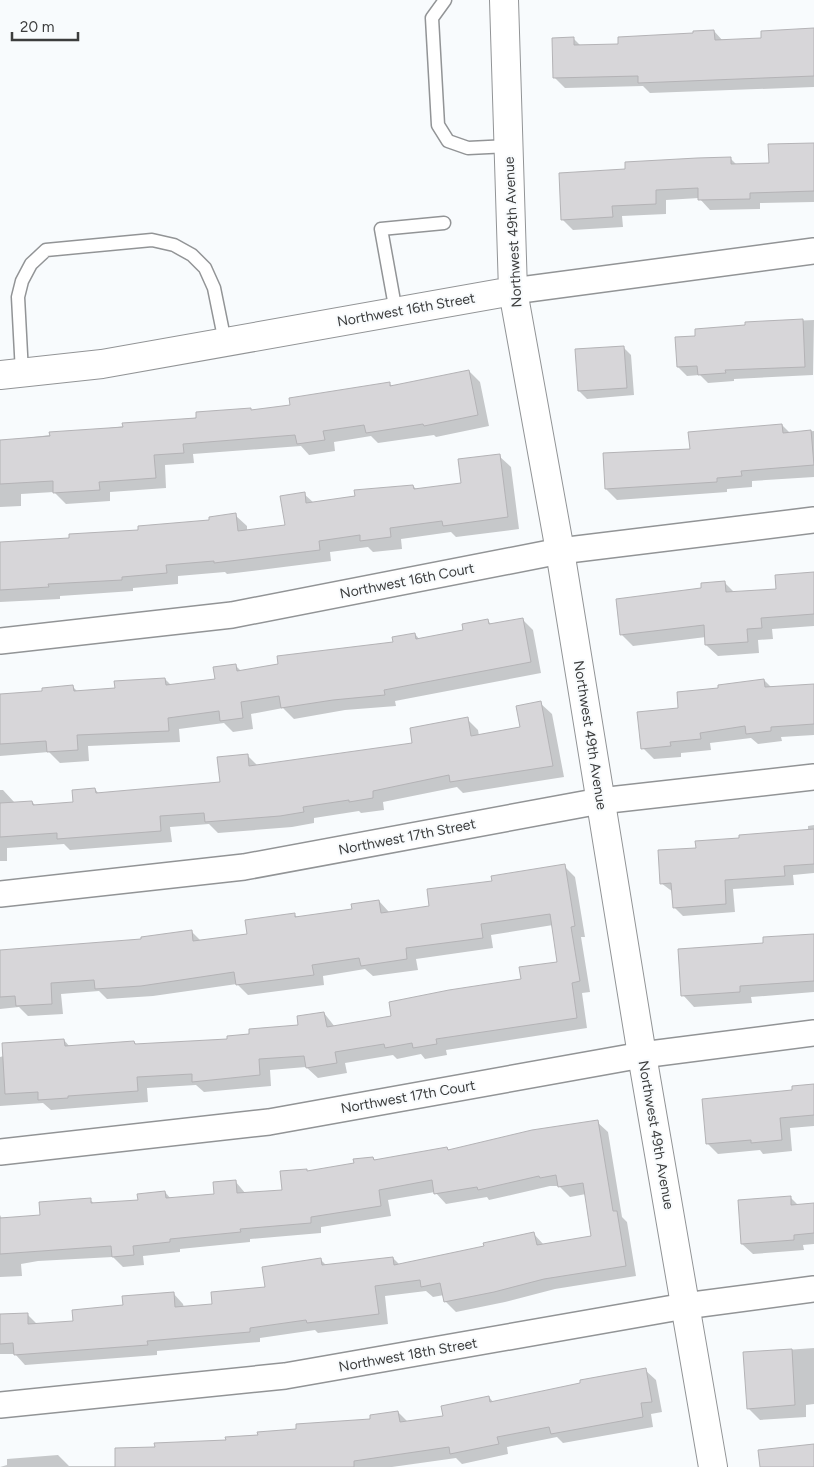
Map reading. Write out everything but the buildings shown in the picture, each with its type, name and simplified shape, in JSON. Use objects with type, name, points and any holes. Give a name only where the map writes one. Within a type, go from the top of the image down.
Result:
[{"type":"street","name":"Northwest 49th Avenue","points":[[504,0],[514,291],[560,551],[642,1055],[713,1467]]},
{"type":"street","name":"Northwest 16th Street","points":[[11,374],[102,364],[514,291],[814,251]]},
{"type":"street","name":"Northwest 16th Court","points":[[0,641],[232,615],[560,551],[814,520]]},
{"type":"street","name":"Northwest 17th Street","points":[[0,894],[244,867],[600,801],[814,776]]},
{"type":"street","name":"Northwest 17th Court","points":[[0,1152],[269,1122],[642,1055],[814,1033]]},
{"type":"street","name":"Northwest 18th Street","points":[[0,1405],[285,1376],[685,1306],[814,1289]]},
{"type":"lane","points":[[445,0],[432,18],[438,125],[448,141],[468,148],[509,146]]},
{"type":"lane","points":[[396,312],[381,229],[444,223]]},
{"type":"lane","points":[[11,374],[18,297],[22,281],[31,264],[46,250],[152,240],[174,244],[192,255],[205,268],[214,288],[225,342]]}]
